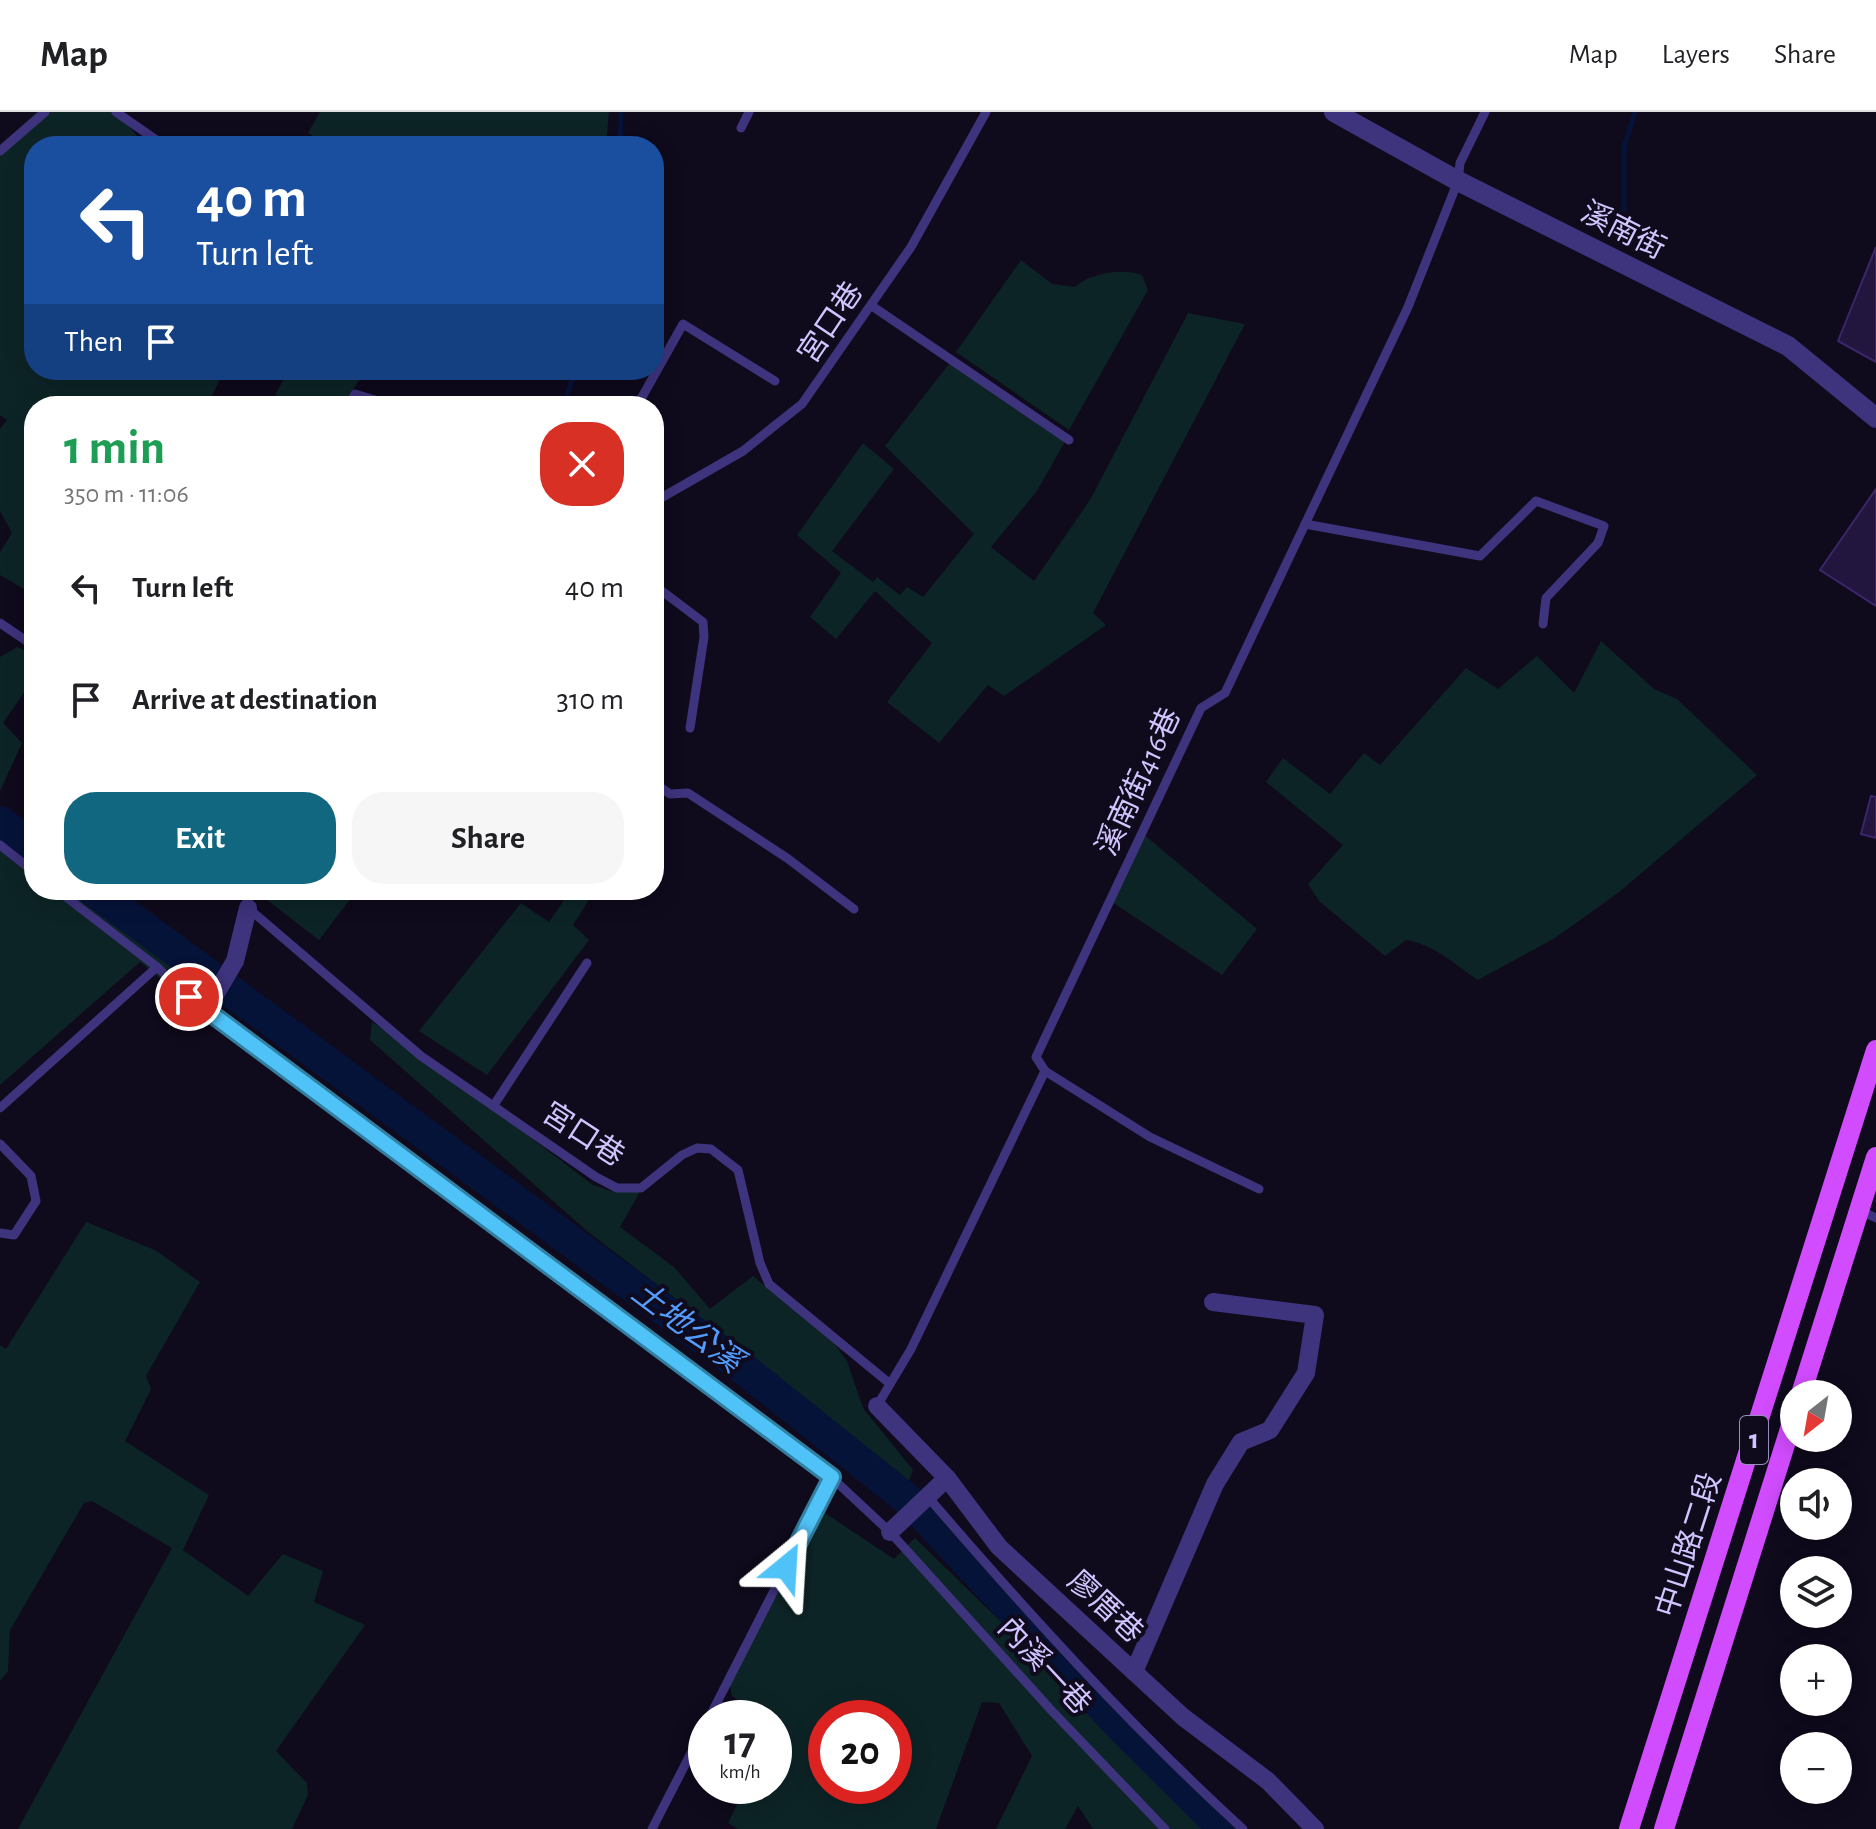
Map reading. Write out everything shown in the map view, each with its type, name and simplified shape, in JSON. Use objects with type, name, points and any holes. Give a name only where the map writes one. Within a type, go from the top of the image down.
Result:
[{"type":"main road","name":"中山路二段","points":[[1629,1829],[1876,1050]]},
{"type":"main road","name":"1","points":[[1806,1380],[1868,1214],[1876,1157]]},
{"type":"main road","name":"中山路二段","points":[[1664,1829],[1783,1452]]},
{"type":"street","name":"溪南街","points":[[1334,112],[1458,181],[1788,346],[1876,418]]},
{"type":"street","points":[[210,1004],[235,961],[246,900]]},
{"type":"street","points":[[1134,1672],[1215,1484],[1241,1442],[1270,1430],[1306,1373],[1315,1315],[1213,1302]]},
{"type":"street","name":"廖厝巷","points":[[877,1406],[947,1478],[999,1547],[1183,1717],[1268,1781],[1315,1829]]},
{"type":"street","points":[[895,1528],[947,1478]]},
{"type":"lane","points":[[0,151],[45,112]]},
{"type":"lane","points":[[116,112],[151,136]]},
{"type":"lane","points":[[741,128],[749,112]]},
{"type":"lane","name":"宮口巷","points":[[664,496],[743,451],[802,404],[911,247],[986,112]]},
{"type":"lane","name":"溪南街416巷","points":[[877,1406],[911,1349],[1045,1071],[1036,1057],[1201,708],[1225,693],[1408,307],[1458,181],[1460,163],[1485,112]]},
{"type":"lane","points":[[872,306],[1069,440]]},
{"type":"lane","points":[[664,358],[683,324],[775,381]]},
{"type":"lane","points":[[1305,524],[1480,556],[1536,501],[1604,526],[1598,543],[1546,598],[1543,624]]},
{"type":"lane","points":[[664,593],[703,622],[704,637],[690,728]]},
{"type":"lane","points":[[0,623],[24,639]]},
{"type":"lane","points":[[664,790],[670,794],[688,793],[787,858],[854,909]]},
{"type":"lane","points":[[0,845],[24,864]]},
{"type":"lane","name":"內溪一巷","points":[[70,900],[832,1477],[895,1528],[1052,1711],[1165,1829]]},
{"type":"lane","name":"宮口巷","points":[[247,900],[421,1056],[617,1188],[641,1188],[682,1155],[697,1148],[711,1149],[738,1170],[760,1263],[769,1284],[889,1383]]},
{"type":"lane","points":[[494,1105],[587,963]]},
{"type":"lane","points":[[0,1108],[157,967]]},
{"type":"lane","points":[[1045,1071],[1150,1137],[1259,1189]]},
{"type":"lane","points":[[0,1144],[31,1176],[36,1201],[14,1235],[0,1233]]},
{"type":"lane","points":[[718,1700],[832,1477]]},
{"type":"lane","points":[[928,1497],[991,1570],[1094,1679],[1198,1788],[1243,1829]]},
{"type":"lane","points":[[652,1829],[688,1759]]},
{"type":"green space","points":[[37,112],[112,112],[122,117],[137,136],[24,136],[24,380],[220,380],[212,396],[24,396],[24,589],[0,575],[0,552],[12,533],[0,511],[0,429],[7,420],[0,415],[0,145]]},
{"type":"green space","points":[[320,112],[609,112],[607,136],[313,136],[308,133]]},
{"type":"green space","points":[[1021,260],[1052,284],[1075,287],[1098,275],[1125,272],[1142,275],[1148,290],[1069,430],[956,352]]},
{"type":"green space","points":[[1188,313],[1245,324],[1093,613],[1106,625],[1004,696],[988,685],[939,743],[887,702],[932,643],[875,591],[836,639],[810,617],[841,573],[797,535],[863,443],[894,469],[832,551],[873,582],[877,577],[900,595],[907,587],[923,597],[974,534],[885,446],[952,360],[1067,438],[1037,491],[991,547],[1034,581],[1090,500]]},
{"type":"green space","points":[[283,380],[359,380],[349,396],[275,395]]},
{"type":"green space","points":[[1601,641],[1654,689],[1677,699],[1757,775],[1618,893],[1555,938],[1478,980],[1435,950],[1416,942],[1406,940],[1385,956],[1319,901],[1308,884],[1343,845],[1266,782],[1283,758],[1330,794],[1364,753],[1380,765],[1466,668],[1498,689],[1537,656],[1574,693]]},
{"type":"green space","points":[[17,647],[24,650],[24,693],[3,723],[22,743],[0,791],[0,657]]},
{"type":"green space","points":[[0,811],[24,831],[24,900],[108,900],[206,981],[191,1004],[140,962],[0,1085]]},
{"type":"green space","points":[[1142,833],[1257,929],[1222,975],[1109,900]]},
{"type":"green space","points":[[267,900],[349,900],[319,940]]},
{"type":"green space","points":[[564,900],[589,900],[573,925],[589,940],[487,1075],[419,1031],[521,903],[549,922]]},
{"type":"green space","points":[[372,1022],[408,1044],[593,1185],[611,1191],[641,1190],[620,1227],[674,1267],[710,1309],[753,1276],[834,1343],[847,1361],[863,1408],[913,1470],[907,1486],[822,1411],[587,1231],[370,1040]]},
{"type":"green space","points":[[86,1222],[155,1250],[200,1282],[146,1376],[151,1389],[125,1441],[209,1495],[183,1550],[248,1596],[283,1554],[323,1571],[314,1602],[365,1625],[276,1751],[307,1783],[308,1795],[292,1829],[18,1829],[172,1548],[92,1501],[84,1503],[10,1630],[8,1671],[0,1681],[0,1345],[6,1349]]},
{"type":"green space","points":[[819,1509],[894,1559],[915,1538],[1213,1829],[1093,1829],[1078,1806],[1065,1829],[996,1829],[1032,1756],[999,1703],[982,1702],[936,1829],[738,1829],[728,1823],[737,1804],[792,1804],[792,1700],[738,1700],[732,1696],[728,1677]]},
{"type":"building","points":[[1876,247],[1876,362],[1838,341]]},
{"type":"building","points":[[1876,489],[1876,606],[1820,570]]},
{"type":"building","points":[[1871,796],[1876,797],[1876,838],[1861,834]]},
{"type":"waterway","points":[[620,136],[621,112]]},
{"type":"waterway","points":[[1624,231],[1624,147],[1635,112]]},
{"type":"waterway","points":[[567,396],[572,380]]},
{"type":"waterway","name":"土地公溪","points":[[0,822],[24,840]]},
{"type":"waterway","name":"土地公溪","points":[[107,900],[739,1365],[912,1503],[1125,1731],[1224,1829]]},
{"type":"route","points":[[189,997],[205,1012],[832,1477],[786,1567]]}]
